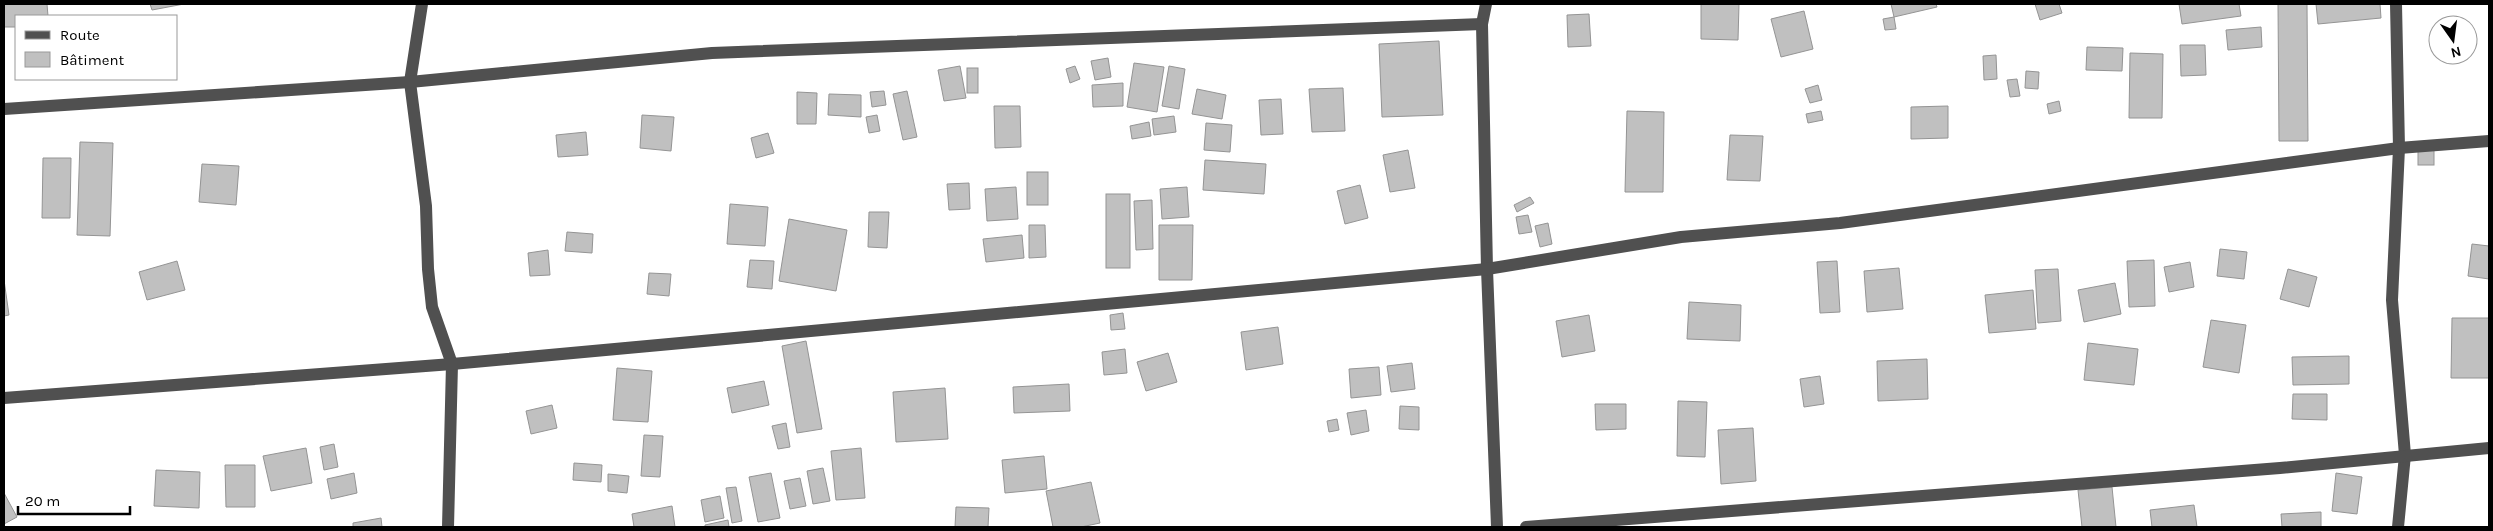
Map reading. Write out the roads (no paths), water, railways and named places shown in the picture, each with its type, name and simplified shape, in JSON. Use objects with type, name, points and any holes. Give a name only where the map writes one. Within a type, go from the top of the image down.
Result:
[{"type":"street","points":[[422,4],[410,82],[426,206],[428,269],[432,307],[452,364],[448,527]]},
{"type":"street","points":[[1486,4],[1482,24],[1487,269],[1496,527]]},
{"type":"street","points":[[2396,4],[2399,148],[2392,300],[2405,455],[2398,527]]},
{"type":"street","points":[[4,109],[410,82],[712,53],[1482,24]]},
{"type":"street","points":[[4,398],[452,364],[1487,269],[1681,238],[1840,223],[2399,148],[2489,141]]},
{"type":"street","points":[[1526,527],[2280,468],[2489,448]]}]
